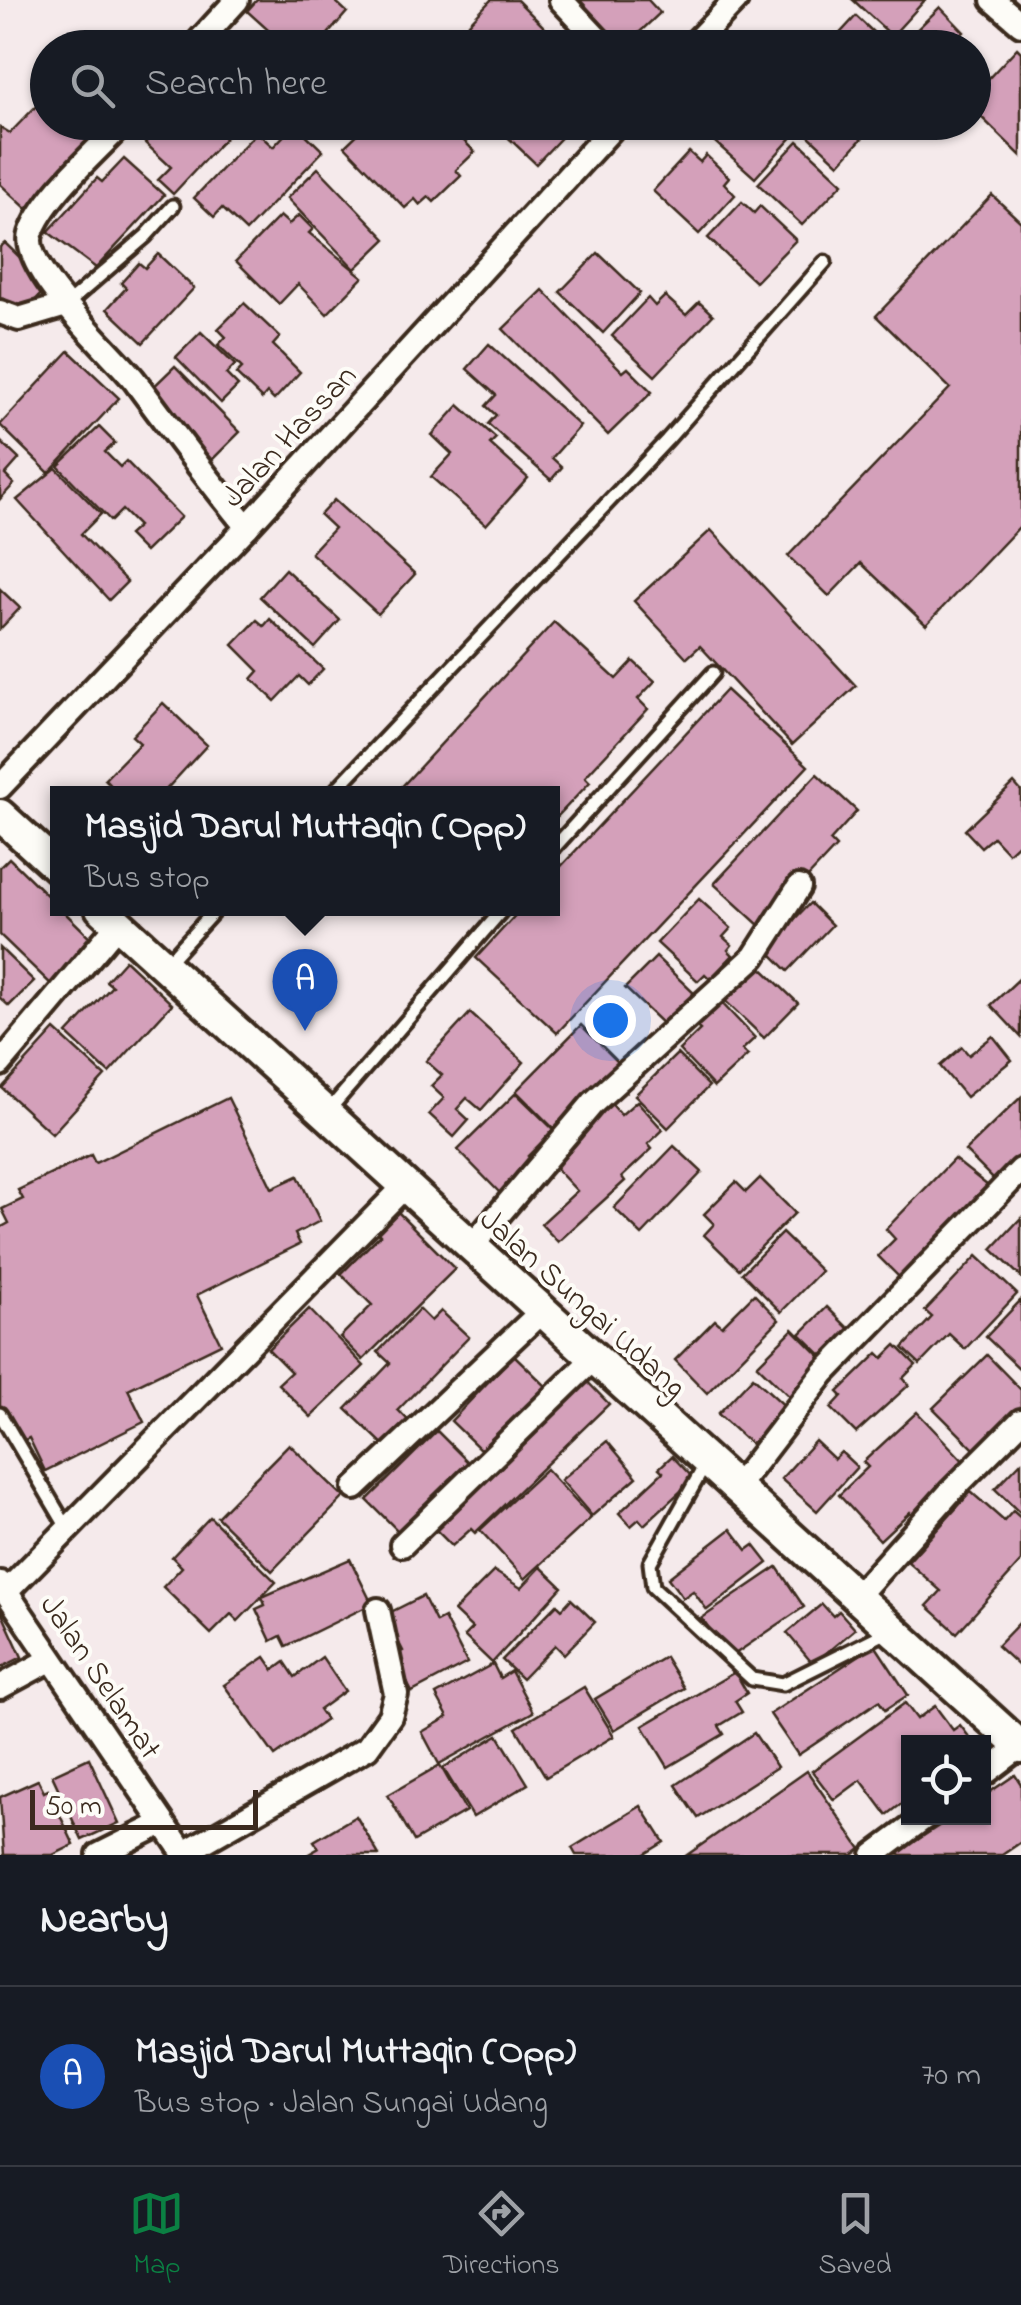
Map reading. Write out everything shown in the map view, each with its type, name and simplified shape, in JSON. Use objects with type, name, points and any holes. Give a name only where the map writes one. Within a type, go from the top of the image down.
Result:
[{"type":"street","points":[[210,30],[237,0]]},
{"type":"street","points":[[561,0],[589,30]]},
{"type":"street","points":[[707,30],[736,0]]},
{"type":"street","points":[[993,0],[1021,24]]},
{"type":"street","points":[[107,140],[41,212],[29,238],[32,254],[66,305],[111,352],[248,527]]},
{"type":"street","name":"Jalan Hassan","points":[[0,786],[248,527],[602,140]]},
{"type":"street","points":[[0,312],[19,319],[66,305]]},
{"type":"street","points":[[0,816],[50,861]]},
{"type":"street","points":[[472,1246],[593,1103],[754,957],[799,886]]},
{"type":"street","points":[[0,1064],[110,916]]},
{"type":"street","name":"Jalan Sungai Udang","points":[[110,916],[1021,1746]]},
{"type":"street","points":[[736,1488],[824,1373],[1021,1170]]},
{"type":"street","points":[[3,1587],[77,1523],[404,1187]]},
{"type":"street","points":[[355,1488],[542,1311]]},
{"type":"street","points":[[402,1545],[594,1358]]},
{"type":"street","points":[[856,1597],[951,1490],[1021,1421]]},
{"type":"street","name":"Jalan Selamat","points":[[3,1587],[185,1854]]},
{"type":"street","points":[[185,1854],[367,1748],[390,1716],[396,1694],[378,1610]]},
{"type":"street","points":[[0,1687],[50,1660]]},
{"type":"street","points":[[991,1769],[1021,1746]]},
{"type":"street","points":[[99,1855],[163,1823]]},
{"type":"street","points":[[874,1855],[915,1825]]},
{"type":"lane","points":[[66,305],[146,236],[173,206]]},
{"type":"lane","points":[[340,786],[668,440],[826,262]]},
{"type":"lane","points":[[560,841],[713,673]]},
{"type":"lane","points":[[164,966],[210,916]]},
{"type":"lane","points":[[326,1113],[497,916]]},
{"type":"lane","points":[[0,1414],[77,1523]]},
{"type":"lane","points":[[707,1461],[650,1563],[654,1587],[712,1642],[752,1678],[783,1684],[892,1629]]},
{"type":"building","points":[[257,0],[334,0],[347,12],[332,30],[268,30],[247,11]]},
{"type":"building","points":[[491,0],[517,0],[547,30],[474,30],[468,24]]},
{"type":"building","points":[[576,0],[648,0],[660,13],[642,30],[605,30]]},
{"type":"building","points":[[853,0],[925,0],[898,30],[886,30]]},
{"type":"building","points":[[940,7],[962,30],[916,30]]},
{"type":"building","points":[[856,16],[871,30],[843,30]]},
{"type":"building","points":[[1017,48],[1021,52],[1021,156],[991,127],[991,76]]},
{"type":"building","points":[[30,112],[30,140],[93,140],[27,209],[0,184],[0,127],[10,133]]},
{"type":"building","points":[[223,140],[173,194],[158,180],[171,167],[145,143]]},
{"type":"building","points":[[249,140],[266,140],[273,147],[280,140],[312,140],[323,151],[246,231],[222,208],[214,217],[194,198]]},
{"type":"building","points":[[351,140],[463,140],[475,152],[456,170],[461,176],[434,202],[429,197],[420,205],[415,199],[405,208],[345,146]]},
{"type":"building","points":[[511,140],[559,140],[536,164]]},
{"type":"building","points":[[713,140],[789,140],[755,178]]},
{"type":"building","points":[[813,140],[861,140],[839,164]]},
{"type":"building","points":[[798,141],[843,183],[802,225],[758,184]]},
{"type":"building","points":[[689,152],[700,162],[706,155],[729,177],[724,183],[735,195],[699,234],[653,191]]},
{"type":"building","points":[[124,159],[164,195],[96,268],[48,232],[97,178],[102,182]]},
{"type":"building","points":[[318,168],[386,239],[355,269],[287,198]]},
{"type":"building","points":[[992,195],[1021,222],[1021,525],[926,625],[861,563],[829,596],[788,556],[950,388],[876,316]]},
{"type":"building","points":[[742,202],[754,213],[760,206],[796,240],[755,282],[708,238]]},
{"type":"building","points":[[299,215],[313,229],[309,233],[363,277],[327,314],[298,284],[279,304],[236,261],[280,216],[289,224]]},
{"type":"building","points":[[5,243],[37,274],[42,293],[14,322],[0,309],[0,247]]},
{"type":"building","points":[[598,253],[640,293],[603,333],[560,292]]},
{"type":"building","points":[[158,254],[194,288],[143,343],[107,309],[126,288],[121,283],[139,263],[145,268]]},
{"type":"building","points":[[543,290],[623,372],[628,368],[652,392],[608,435],[503,329]]},
{"type":"building","points":[[665,296],[686,315],[699,302],[713,315],[655,376],[612,336],[648,298],[655,306]]},
{"type":"building","points":[[244,303],[280,337],[273,345],[300,372],[274,400],[267,393],[262,399],[236,374],[242,368],[218,345],[226,337],[218,329]]},
{"type":"building","points":[[201,332],[235,365],[226,374],[238,386],[221,403],[176,357]]},
{"type":"building","points":[[489,344],[580,426],[552,458],[562,467],[551,480],[488,424],[496,415],[486,406],[496,395],[467,369]]},
{"type":"building","points":[[69,351],[119,398],[49,473],[0,425]]},
{"type":"building","points":[[175,366],[240,432],[212,460],[146,394]]},
{"type":"building","points":[[459,405],[496,438],[490,444],[528,478],[486,525],[431,477],[452,454],[432,435]]},
{"type":"building","points":[[99,427],[115,443],[105,452],[120,467],[126,461],[181,517],[145,552],[128,535],[138,526],[122,510],[111,521],[58,466]]},
{"type":"building","points":[[0,441],[19,459],[5,475],[14,484],[0,499]]},
{"type":"building","points":[[56,468],[101,514],[81,534],[127,582],[109,600],[17,500]]},
{"type":"building","points":[[334,500],[415,574],[378,614],[311,553],[334,528],[320,515]]},
{"type":"building","points":[[711,530],[856,686],[792,745],[700,646],[687,658],[634,601]]},
{"type":"building","points":[[285,569],[340,620],[315,648],[260,597]]},
{"type":"building","points":[[0,589],[20,608],[0,629]]},
{"type":"building","points":[[270,619],[323,669],[308,685],[299,676],[275,701],[252,679],[259,671],[233,645],[257,620],[264,626]]},
{"type":"building","points":[[554,622],[616,679],[633,661],[655,681],[638,699],[648,709],[585,777],[590,782],[560,814],[560,786],[402,786]]},
{"type":"building","points":[[726,690],[808,766],[557,1033],[476,958],[515,916],[560,916],[560,867]]},
{"type":"building","points":[[163,703],[207,745],[169,786],[112,786],[105,779],[140,743],[132,736]]},
{"type":"building","points":[[817,774],[857,811],[830,841],[836,847],[761,927],[714,884]]},
{"type":"building","points":[[1014,783],[1021,791],[1021,841],[1008,853],[993,837],[981,847],[965,830]]},
{"type":"building","points":[[9,858],[50,898],[50,916],[68,916],[101,948],[58,991],[0,935],[0,867]]},
{"type":"building","points":[[699,899],[731,928],[723,937],[732,945],[728,950],[733,955],[710,979],[705,974],[698,981],[657,943]]},
{"type":"building","points":[[810,903],[832,925],[788,971],[766,949]]},
{"type":"building","points":[[0,948],[34,981],[9,1006],[0,998]]},
{"type":"building","points":[[656,957],[697,996],[666,1027],[625,988]]},
{"type":"building","points":[[125,960],[172,1004],[109,1073],[67,1034],[112,986],[106,981]]},
{"type":"building","points":[[753,960],[798,1003],[764,1038],[719,995]]},
{"type":"building","points":[[1021,977],[1021,1037],[991,1005]]},
{"type":"building","points":[[718,999],[755,1038],[742,1050],[748,1055],[714,1087],[679,1050],[700,1030],[693,1023]]},
{"type":"building","points":[[470,1013],[524,1062],[481,1110],[467,1098],[457,1109],[469,1120],[454,1137],[429,1114],[444,1098],[431,1086],[442,1075],[426,1061]]},
{"type":"building","points":[[581,1025],[622,1066],[557,1132],[516,1091]]},
{"type":"building","points":[[55,1030],[105,1076],[52,1134],[2,1088]]},
{"type":"building","points":[[993,1036],[1012,1060],[966,1097],[940,1066],[962,1047],[969,1055]]},
{"type":"building","points":[[677,1054],[709,1086],[668,1128],[635,1095]]},
{"type":"building","points":[[516,1093],[554,1130],[528,1156],[534,1161],[501,1194],[458,1150]]},
{"type":"building","points":[[1021,1097],[1021,1153],[994,1180],[965,1151]]},
{"type":"building","points":[[228,1098],[272,1188],[298,1176],[320,1221],[295,1234],[300,1244],[197,1295],[221,1344],[128,1389],[144,1422],[45,1471],[29,1438],[12,1446],[0,1422],[0,1228],[9,1223],[2,1209],[23,1199],[18,1190],[91,1155],[95,1163]]},
{"type":"building","points":[[609,1101],[621,1115],[637,1101],[663,1130],[648,1144],[652,1149],[622,1177],[625,1181],[558,1242],[541,1224],[577,1191],[546,1158]]},
{"type":"building","points":[[674,1146],[702,1172],[642,1235],[614,1208]]},
{"type":"building","points":[[954,1159],[1002,1197],[915,1293],[878,1256],[895,1239],[886,1229]]},
{"type":"building","points":[[760,1178],[795,1213],[739,1269],[704,1235],[714,1224],[704,1214],[736,1182],[746,1192]]},
{"type":"building","points":[[395,1209],[455,1269],[363,1360],[340,1337],[372,1305],[341,1274],[380,1235],[375,1230]]},
{"type":"building","points":[[1021,1218],[1021,1277],[992,1249]]},
{"type":"building","points":[[782,1233],[821,1271],[781,1312],[742,1273]]},
{"type":"building","points":[[977,1256],[1017,1294],[965,1349],[949,1334],[920,1364],[903,1348],[932,1317],[925,1311]]},
{"type":"building","points":[[754,1294],[779,1320],[707,1393],[675,1360],[715,1320],[722,1326]]},
{"type":"building","points":[[1021,1300],[1021,1370],[986,1337]]},
{"type":"building","points":[[827,1307],[864,1344],[837,1370],[800,1334]]},
{"type":"building","points":[[309,1309],[364,1366],[311,1417],[278,1384],[291,1372],[268,1349]]},
{"type":"building","points":[[419,1309],[431,1321],[441,1311],[469,1337],[398,1410],[413,1425],[389,1450],[346,1409],[390,1363],[378,1352]]},
{"type":"building","points":[[793,1329],[821,1357],[816,1363],[831,1377],[801,1408],[757,1365]]},
{"type":"building","points":[[896,1345],[916,1365],[903,1378],[909,1385],[856,1433],[831,1408],[842,1396],[838,1392],[878,1353],[883,1358]]},
{"type":"building","points":[[514,1355],[549,1389],[485,1454],[451,1421]]},
{"type":"building","points":[[987,1355],[1021,1390],[1021,1415],[981,1456],[933,1408]]},
{"type":"building","points":[[581,1375],[609,1404],[475,1533],[471,1529],[452,1546],[434,1528]]},
{"type":"building","points":[[753,1377],[800,1420],[765,1457],[718,1414]]},
{"type":"building","points":[[917,1412],[970,1468],[916,1519],[910,1512],[880,1540],[839,1495],[868,1467],[863,1462]]},
{"type":"building","points":[[437,1431],[472,1466],[402,1535],[367,1500]]},
{"type":"building","points":[[607,1441],[637,1477],[592,1516],[561,1480]]},
{"type":"building","points":[[815,1441],[834,1459],[841,1452],[857,1467],[817,1511],[781,1479]]},
{"type":"building","points":[[289,1444],[344,1497],[272,1571],[217,1517]]},
{"type":"building","points":[[672,1456],[694,1479],[644,1525],[639,1519],[631,1526],[619,1513],[663,1472],[659,1468]]},
{"type":"building","points":[[1021,1462],[1021,1514],[995,1489]]},
{"type":"building","points":[[546,1469],[591,1518],[525,1579],[480,1530]]},
{"type":"building","points":[[971,1492],[1004,1521],[1013,1511],[1021,1518],[1021,1562],[957,1633],[927,1606],[941,1591],[908,1562]]},
{"type":"building","points":[[210,1517],[276,1582],[238,1621],[231,1614],[211,1634],[163,1587],[182,1567],[172,1557]]},
{"type":"building","points":[[731,1529],[747,1550],[754,1545],[768,1563],[707,1610],[693,1591],[683,1598],[668,1578]]},
{"type":"building","points":[[350,1559],[372,1604],[286,1646],[281,1636],[271,1641],[256,1609],[265,1605],[262,1597]]},
{"type":"building","points":[[541,1567],[562,1587],[492,1663],[464,1636],[472,1628],[454,1611],[494,1571],[521,1588]]},
{"type":"building","points":[[777,1567],[804,1607],[729,1658],[702,1618]]},
{"type":"building","points":[[423,1596],[436,1622],[444,1618],[467,1663],[412,1692],[393,1656],[403,1651],[385,1615]]},
{"type":"building","points":[[571,1599],[595,1622],[564,1654],[555,1645],[522,1679],[502,1660],[557,1604],[562,1609]]},
{"type":"building","points":[[822,1604],[833,1616],[839,1611],[855,1629],[813,1664],[787,1633]]},
{"type":"building","points":[[0,1609],[22,1657],[0,1668]]},
{"type":"building","points":[[1021,1621],[1021,1668],[997,1646]]},
{"type":"building","points":[[875,1645],[908,1695],[885,1710],[879,1701],[798,1755],[770,1714]]},
{"type":"building","points":[[265,1657],[274,1670],[285,1662],[295,1677],[322,1657],[345,1691],[319,1710],[326,1720],[275,1756],[224,1685]]},
{"type":"building","points":[[665,1657],[684,1688],[614,1730],[595,1699]]},
{"type":"building","points":[[493,1664],[500,1678],[511,1671],[533,1712],[439,1764],[422,1732],[448,1717],[436,1695]]},
{"type":"building","points":[[735,1672],[747,1693],[735,1701],[742,1712],[719,1726],[724,1734],[668,1767],[643,1726]]},
{"type":"building","points":[[584,1687],[614,1736],[546,1777],[516,1728]]},
{"type":"building","points":[[905,1703],[917,1719],[935,1706],[953,1730],[960,1725],[968,1735],[901,1735],[901,1804],[887,1815],[861,1780],[834,1800],[812,1771]]},
{"type":"building","points":[[754,1733],[777,1767],[698,1818],[676,1785]]},
{"type":"building","points":[[498,1735],[528,1784],[473,1817],[443,1768]]},
{"type":"building","points":[[89,1758],[119,1823],[82,1840],[52,1775]]},
{"type":"building","points":[[440,1765],[466,1811],[414,1841],[388,1795]]},
{"type":"building","points":[[807,1771],[861,1849],[853,1855],[687,1855]]},
{"type":"building","points":[[1015,1775],[1021,1784],[1021,1842],[1002,1855],[894,1855],[940,1825],[991,1825],[991,1791]]},
{"type":"building","points":[[38,1780],[44,1792],[48,1790],[74,1845],[53,1855],[4,1855],[0,1797]]},
{"type":"building","points":[[641,1806],[664,1842],[643,1855],[576,1855],[572,1848]]},
{"type":"building","points":[[356,1816],[379,1855],[307,1855],[319,1848],[314,1841]]},
{"type":"place","name":"Masjid Darul Muttaqin (Opp)","points":[[305,1031]]}]
